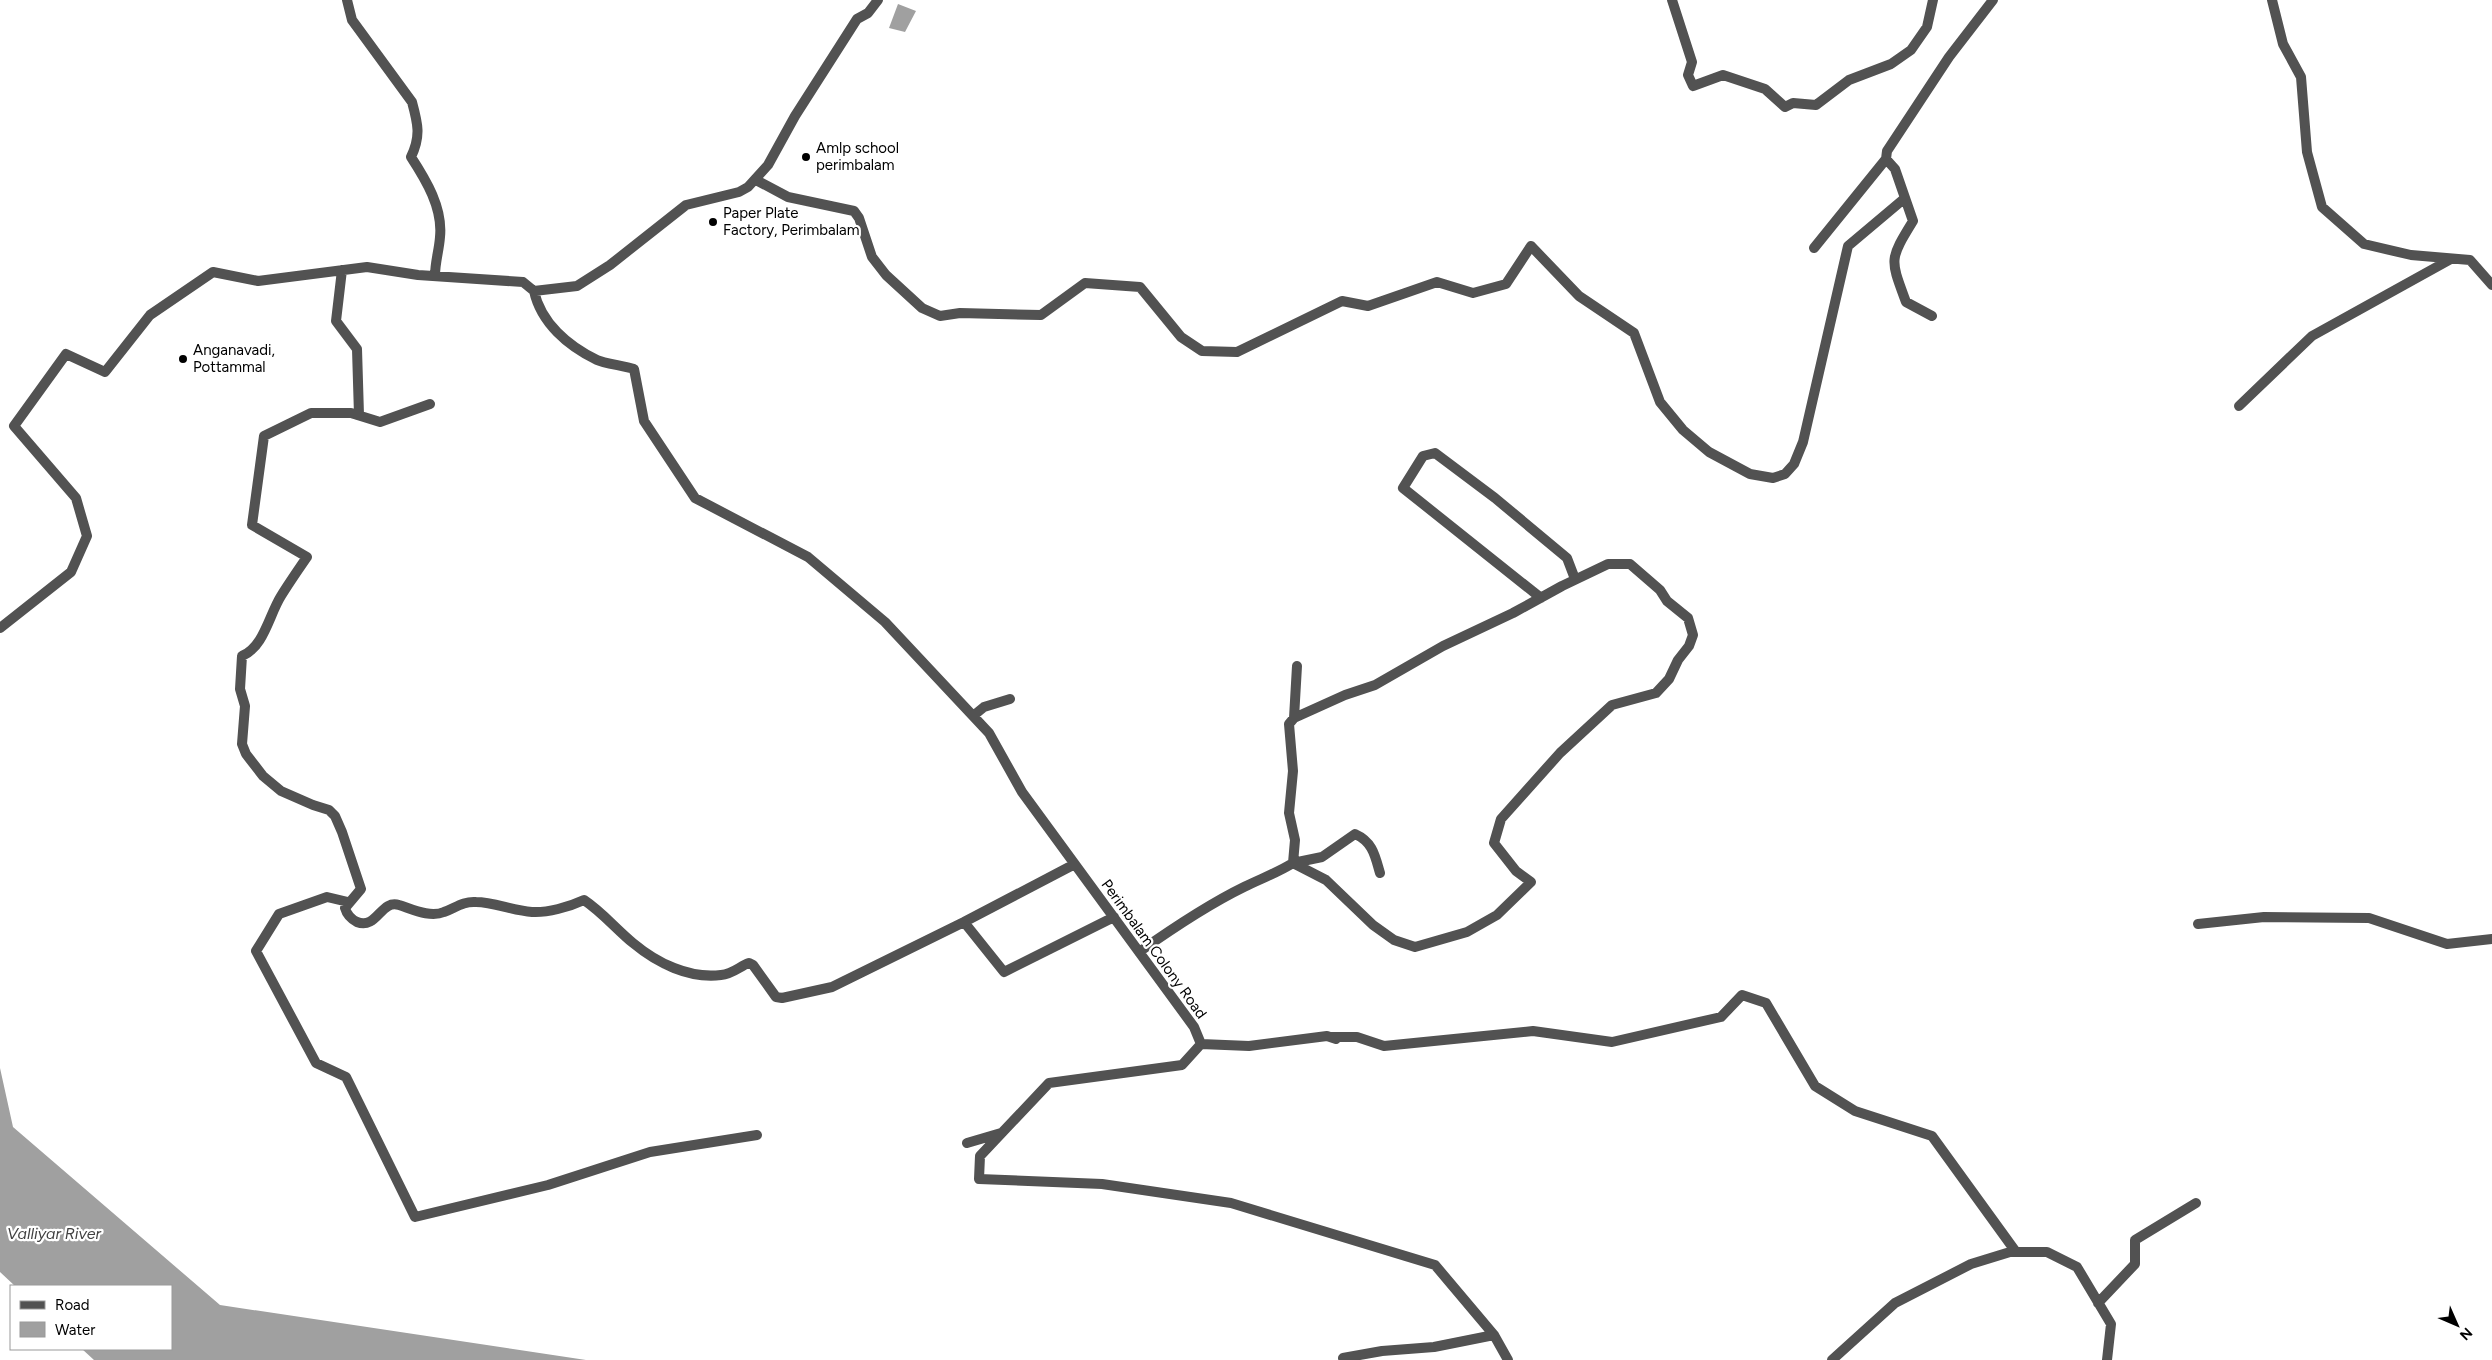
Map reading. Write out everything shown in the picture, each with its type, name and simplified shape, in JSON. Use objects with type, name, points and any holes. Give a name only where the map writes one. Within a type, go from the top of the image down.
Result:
[{"type":"street","points":[[348,0],[352,20],[412,102],[416,117],[418,142],[411,157],[428,185],[439,214],[440,237],[435,259],[435,276]]},
{"type":"street","points":[[0,628],[71,572],[87,536],[76,498],[14,426],[66,354],[105,372],[150,315],[213,272],[258,281],[367,267],[435,276],[523,282],[534,291],[577,286],[610,265],[686,205],[739,192],[756,180],[768,165],[795,116],[857,19],[868,13],[878,0]]},
{"type":"street","points":[[1672,0],[1692,62],[1688,75],[1693,86],[1723,74],[1765,89],[1785,107],[1793,103],[1816,105],[1849,80],[1891,64],[1911,50],[1926,27],[1933,0]]},
{"type":"street","points":[[1814,248],[1886,159],[1888,151],[1949,57],[1993,0]]},
{"type":"street","points":[[2272,0],[2283,44],[2301,77],[2307,152],[2322,207],[2364,244],[2411,255],[2470,260],[2492,284]]},
{"type":"street","points":[[1886,159],[1895,169],[1913,221],[1895,250],[1894,268],[1906,302],[1932,316]]},
{"type":"street","points":[[756,180],[788,198],[854,212],[859,218],[872,256],[886,275],[922,308],[940,316],[960,313],[1041,315],[1085,282],[1140,287],[1181,337],[1202,351],[1237,352],[1342,301],[1368,306],[1437,282],[1473,293],[1506,284],[1531,246],[1579,296],[1634,334],[1660,402],[1683,430],[1709,452],[1750,474],[1773,478],[1785,474],[1794,464],[1803,442],[1848,246],[1905,198]]},
{"type":"street","points":[[2240,406],[2312,336],[2451,259]]},
{"type":"street","points":[[342,270],[336,321],[357,348],[359,415]]},
{"type":"street","name":"Perimbalam Colony Road","points":[[534,291],[538,308],[558,335],[598,361],[615,363],[634,370],[644,421],[695,498],[808,557],[885,622],[989,733],[1022,792],[1073,865],[1114,917],[1194,1028],[1201,1044],[1182,1065],[1049,1082],[980,1156],[979,1179],[1102,1184],[1231,1203],[1289,1219],[1435,1265],[1494,1335],[1508,1360]]},
{"type":"street","points":[[430,404],[380,422],[351,413],[312,413],[264,436],[252,525],[307,557],[280,598],[256,645],[250,653],[242,656],[240,689],[245,706],[242,744],[246,754],[263,776],[281,791],[313,806],[329,810],[335,816],[361,889],[348,902],[345,908],[347,914],[355,921],[365,924],[373,921],[388,906],[395,904],[431,914],[442,913],[461,903],[473,902],[531,912],[567,906],[584,900],[596,908],[633,943],[664,964],[689,973],[722,975],[749,963],[754,966],[776,997],[782,998],[832,987],[964,922],[1073,865]]},
{"type":"street","points":[[1541,598],[1403,488],[1423,456],[1435,453],[1495,498],[1567,558],[1575,579]]},
{"type":"street","points":[[1608,564],[1630,564],[1660,590],[1667,601],[1688,618],[1693,636],[1689,646],[1678,660],[1670,679],[1656,693],[1612,705],[1560,753],[1501,819],[1494,843],[1516,872],[1531,882],[1497,915],[1467,932],[1415,947],[1394,940],[1373,925],[1326,880],[1293,864],[1295,840],[1289,813],[1293,771],[1289,724],[1294,718],[1345,694],[1375,685],[1443,646],[1514,613],[1575,579],[1608,564]]},
{"type":"street","points":[[1294,718],[1297,666]]},
{"type":"street","points":[[973,716],[984,707],[1010,699]]},
{"type":"street","points":[[1139,952],[1179,924],[1245,886],[1293,864],[1322,857],[1355,834],[1365,839],[1373,850],[1380,873]]},
{"type":"street","points":[[348,902],[327,897],[279,914],[256,951],[316,1064],[346,1077],[415,1217],[548,1185],[650,1152],[757,1135]]},
{"type":"street","points":[[964,922],[1004,972],[1114,917]]},
{"type":"street","points":[[2198,924],[2264,917],[2369,918],[2447,944],[2492,939]]},
{"type":"street","points":[[1201,1044],[1250,1046],[1331,1037],[1357,1037],[1384,1046],[1533,1031],[1612,1042],[1721,1017],[1742,995],[1766,1003],[1815,1086],[1855,1110],[1932,1136],[2016,1252]]},
{"type":"street","points":[[1331,1037],[1344,1040]]},
{"type":"street","points":[[967,1143],[1002,1132]]},
{"type":"street","points":[[2098,1304],[2135,1264],[2135,1240],[2196,1203]]},
{"type":"street","points":[[1832,1360],[1895,1303],[1971,1264],[2016,1252],[2047,1252],[2077,1267],[2111,1324],[2107,1360]]},
{"type":"street","points":[[1343,1358],[1382,1350],[1434,1347],[1494,1335]]},
{"type":"water","points":[[898,4],[916,11],[905,32],[889,28]]},
{"type":"water","name":"Valliyar River","points":[[0,1068],[13,1127],[220,1305],[586,1360],[94,1360],[83,1350],[172,1350],[172,1285],[14,1285],[0,1272]]},
{"type":"place","name":"Amlp school perimbalam","points":[[806,157]]},
{"type":"place","name":"Paper Plate Factory, Perimbalam","points":[[713,222]]},
{"type":"place","name":"Anganavadi, Pottammal","points":[[183,359]]}]
